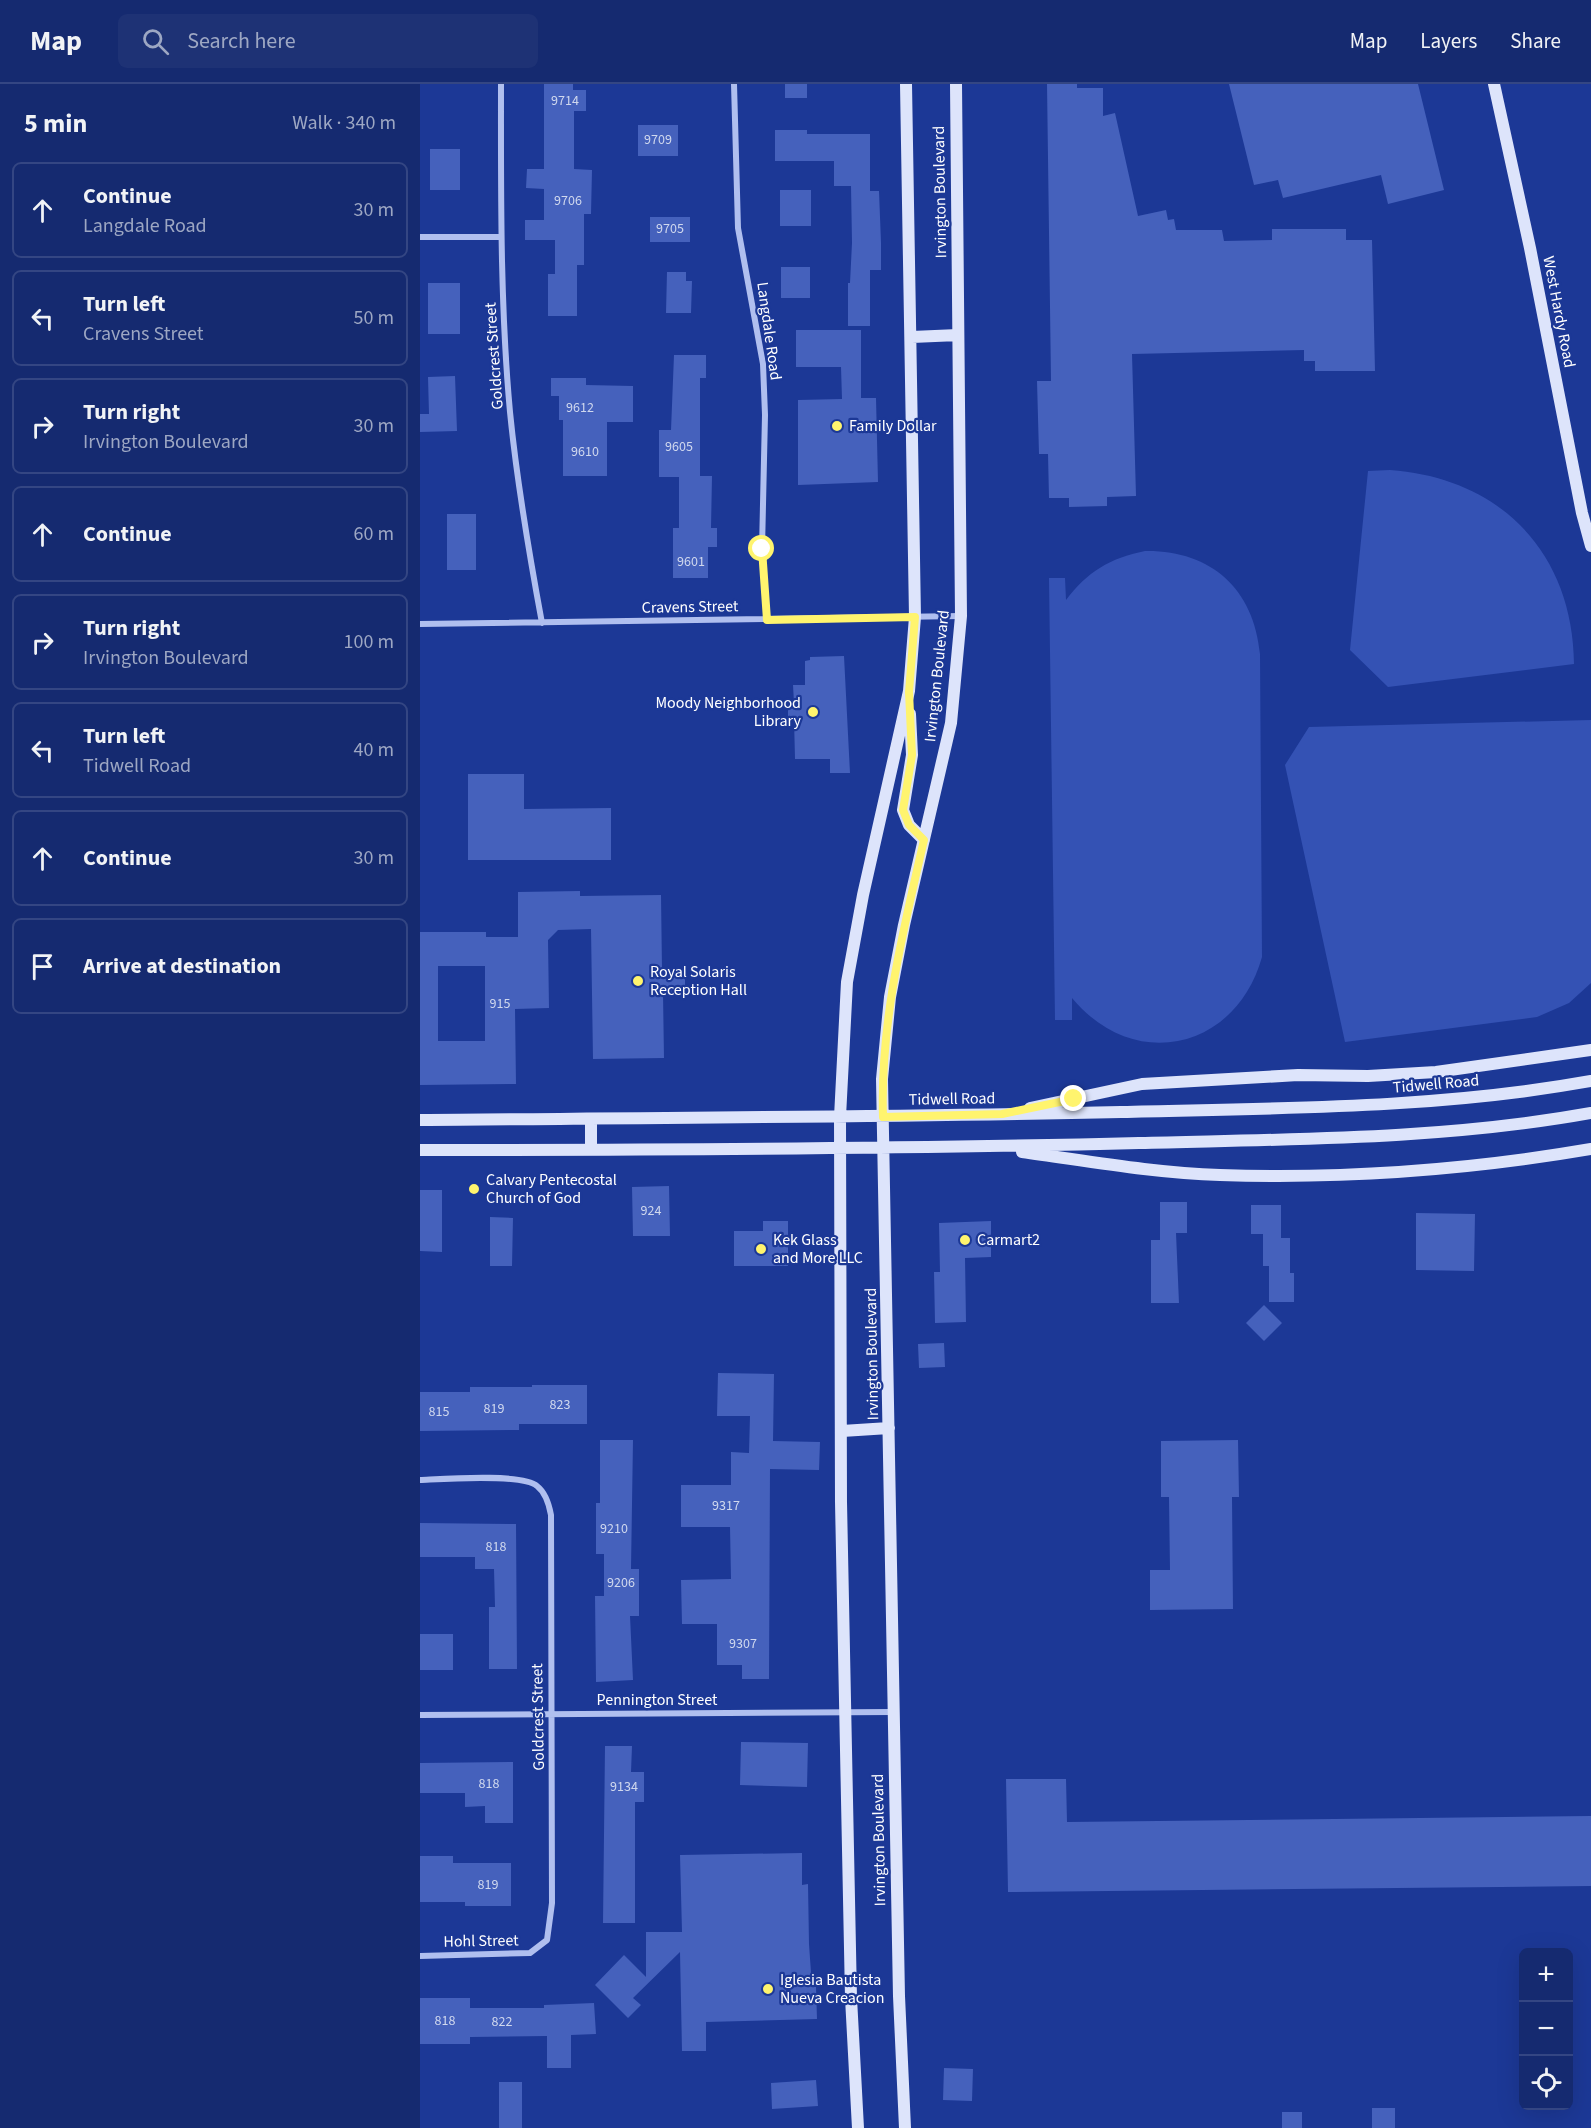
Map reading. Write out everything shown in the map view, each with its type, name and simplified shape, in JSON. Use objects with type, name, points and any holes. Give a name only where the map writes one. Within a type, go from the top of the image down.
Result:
[{"type":"main road","name":"Irvington Boulevard","points":[[858,2128],[851,1998],[845,1713],[839,1149],[846,982],[863,895],[909,692],[915,617],[906,84]]},
{"type":"main road","name":"Irvington Boulevard","points":[[905,2128],[898,1996],[882,1079],[890,997],[951,723],[961,615],[956,84]]},
{"type":"main road","name":"West Hardy Road","points":[[1494,84],[1530,248],[1582,513],[1591,546]]},
{"type":"main road","points":[[912,337],[958,335]]},
{"type":"main road","points":[[909,692],[912,755],[903,810],[909,825],[924,840]]},
{"type":"main road","points":[[1002,1114],[1142,1084],[1298,1075],[1368,1076],[1436,1072],[1591,1050]]},
{"type":"main road","name":"Tidwell Road","points":[[420,1120],[840,1118],[1382,1106],[1472,1098],[1591,1081]]},
{"type":"main road","points":[[420,1150],[884,1149],[1383,1137],[1474,1129],[1591,1113]]},
{"type":"main road","points":[[591,1119],[591,1150]]},
{"type":"main road","points":[[986,1147],[1141,1169],[1219,1175],[1326,1176],[1441,1168],[1591,1149]]},
{"type":"main road","points":[[842,1431],[889,1428]]},
{"type":"street","name":"Goldcrest Street","points":[[501,84],[501,237],[510,411],[520,493],[542,623]]},
{"type":"street","name":"Langdale Road","points":[[734,84],[738,228],[763,364],[765,415],[762,549],[767,620]]},
{"type":"street","points":[[420,237],[501,237]]},
{"type":"street","name":"Cravens Street","points":[[420,624],[961,615]]},
{"type":"street","name":"Goldcrest Street","points":[[420,1480],[522,1479],[538,1486],[548,1501],[551,1515],[552,1903],[547,1940],[541,1947]]},
{"type":"street","name":"Pennington Street","points":[[420,1715],[893,1713]]},
{"type":"street","name":"Hohl Street","points":[[420,1956],[511,1955],[531,1953],[541,1947]]},
{"type":"shaded area","points":[[1390,470],[1430,476],[1465,488],[1497,506],[1523,528],[1545,556],[1560,588],[1570,624],[1574,664],[1388,687],[1350,650],[1368,471]]},
{"type":"shaded area","points":[[1145,551],[1168,552],[1190,557],[1225,577],[1249,610],[1260,654],[1262,957],[1249,989],[1230,1013],[1207,1031],[1180,1040],[1153,1043],[1124,1036],[1097,1022],[1072,998],[1072,1020],[1055,1020],[1049,578],[1065,578],[1066,600],[1082,582],[1100,568],[1110,562]]},
{"type":"shaded area","points":[[1591,720],[1591,983],[1569,1003],[1537,1017],[1345,1042],[1285,765],[1309,727]]},
{"type":"building","points":[[544,84],[573,84],[573,90],[586,90],[586,111],[574,111],[574,169],[592,170],[591,214],[584,214],[584,265],[577,265],[577,316],[548,316],[548,274],[555,274],[555,240],[525,240],[525,220],[544,220],[544,189],[526,188],[527,169],[544,169]]},
{"type":"building","points":[[785,84],[807,84],[807,98],[785,98]]},
{"type":"building","points":[[1047,84],[1077,84],[1077,88],[1103,88],[1103,116],[1115,113],[1138,216],[1166,210],[1168,220],[1174,219],[1176,230],[1222,230],[1224,241],[1272,240],[1272,229],[1346,229],[1346,240],[1372,240],[1375,371],[1315,371],[1315,361],[1304,361],[1304,350],[1132,354],[1136,496],[1107,497],[1107,506],[1069,507],[1069,498],[1049,498],[1048,454],[1039,454],[1037,381],[1051,381]]},
{"type":"building","points":[[1229,84],[1418,84],[1444,190],[1388,204],[1381,175],[1283,198],[1278,180],[1254,185]]},
{"type":"building","points":[[638,125],[678,125],[678,156],[638,156]]},
{"type":"building","points":[[775,130],[807,130],[807,134],[870,134],[870,191],[879,191],[881,270],[870,270],[870,326],[848,326],[848,283],[850,283],[852,243],[851,186],[834,186],[834,161],[775,161]]},
{"type":"building","points":[[430,149],[460,149],[460,190],[430,190]]},
{"type":"building","points":[[780,190],[811,190],[811,226],[780,226]]},
{"type":"building","points":[[650,217],[690,217],[690,242],[650,242]]},
{"type":"building","points":[[781,267],[810,267],[810,298],[781,298]]},
{"type":"building","points":[[667,272],[686,272],[686,281],[692,281],[691,313],[666,313]]},
{"type":"building","points":[[428,283],[460,283],[460,334],[428,334]]},
{"type":"building","name":"Family Dollar","points":[[796,330],[861,330],[861,398],[876,398],[878,482],[798,485],[798,400],[842,399],[841,367],[796,367]]},
{"type":"building","points":[[674,355],[706,355],[706,378],[700,378],[700,476],[712,476],[711,528],[717,528],[717,547],[708,547],[708,578],[673,578],[673,528],[679,528],[679,477],[659,477],[659,430],[671,430]]},
{"type":"building","points":[[455,376],[457,431],[420,432],[420,414],[429,414],[428,377]]},
{"type":"building","points":[[551,378],[586,378],[586,385],[633,386],[633,422],[607,422],[607,476],[563,476],[563,420],[559,420],[559,396],[551,396]]},
{"type":"building","points":[[447,514],[476,514],[476,570],[447,570]]},
{"type":"building","name":"Moody Neighborhood Library","points":[[844,656],[850,773],[830,773],[830,759],[795,759],[794,719],[788,719],[788,704],[794,703],[793,685],[805,685],[805,661],[810,660],[810,657]]},
{"type":"building","points":[[468,774],[524,774],[524,809],[611,808],[611,860],[468,860]]},
{"type":"building","points":[[580,891],[580,896],[661,895],[662,970],[685,970],[685,993],[663,993],[664,1058],[593,1059],[591,929],[558,930],[548,940],[549,1008],[515,1009],[516,1084],[420,1085],[420,932],[486,932],[486,937],[518,937],[518,892]],"holes":[[[438,966],[485,966],[485,1041],[438,1041]]]},
{"type":"building","points":[[669,1186],[670,1236],[633,1236],[632,1187]]},
{"type":"building","points":[[420,1190],[442,1190],[442,1252],[420,1251]]},
{"type":"building","points":[[1160,1202],[1187,1202],[1187,1233],[1176,1233],[1179,1303],[1151,1303],[1151,1240],[1160,1240]]},
{"type":"building","points":[[1251,1205],[1281,1205],[1281,1238],[1290,1238],[1290,1273],[1294,1273],[1294,1302],[1269,1302],[1269,1266],[1263,1266],[1263,1234],[1251,1234]]},
{"type":"building","points":[[1416,1213],[1475,1214],[1474,1271],[1416,1270]]},
{"type":"building","points":[[490,1217],[513,1218],[512,1266],[490,1266]]},
{"type":"building","name":"Kek Glass and More LLC","points":[[763,1221],[788,1221],[788,1266],[734,1266],[734,1231],[763,1231]]},
{"type":"building","points":[[991,1221],[991,1257],[965,1258],[966,1322],[935,1323],[934,1272],[940,1272],[939,1223]]},
{"type":"building","points":[[1264,1305],[1282,1323],[1264,1341],[1246,1323]]},
{"type":"building","points":[[944,1343],[945,1367],[919,1368],[918,1344]]},
{"type":"building","points":[[718,1373],[774,1374],[773,1441],[820,1442],[819,1470],[770,1469],[769,1679],[742,1679],[742,1665],[717,1665],[717,1624],[682,1624],[681,1580],[731,1579],[730,1527],[681,1527],[681,1485],[731,1485],[731,1452],[749,1453],[750,1416],[717,1416]]},
{"type":"building","points":[[532,1385],[587,1385],[587,1424],[519,1424],[519,1430],[420,1431],[420,1392],[470,1392],[470,1387],[532,1387]]},
{"type":"building","points":[[600,1440],[633,1440],[631,1569],[639,1569],[639,1616],[630,1616],[633,1680],[596,1682],[595,1596],[604,1596],[604,1554],[596,1554],[596,1503],[600,1503]]},
{"type":"building","points":[[1238,1440],[1239,1497],[1232,1497],[1233,1609],[1150,1610],[1150,1570],[1170,1570],[1169,1497],[1161,1497],[1161,1441]]},
{"type":"building","points":[[420,1523],[516,1524],[517,1669],[489,1669],[489,1607],[495,1607],[494,1569],[475,1569],[475,1557],[420,1557]]},
{"type":"building","points":[[420,1634],[453,1634],[453,1670],[420,1670]]},
{"type":"building","points":[[741,1742],[808,1743],[807,1787],[740,1785]]},
{"type":"building","points":[[605,1746],[632,1746],[631,1772],[644,1772],[644,1802],[635,1802],[635,1923],[603,1923]]},
{"type":"building","points":[[513,1762],[513,1823],[485,1823],[485,1806],[465,1807],[465,1793],[420,1793],[420,1763]]},
{"type":"building","points":[[1006,1779],[1066,1779],[1067,1822],[1591,1816],[1591,1886],[1008,1892]]},
{"type":"building","points":[[802,1853],[802,1885],[808,1884],[809,1944],[812,1987],[816,1987],[817,2019],[706,2022],[706,2051],[682,2051],[680,1952],[633,1998],[641,2005],[628,2018],[595,1985],[624,1955],[646,1977],[646,1932],[682,1932],[680,1855]]},
{"type":"building","points":[[420,1856],[453,1856],[453,1863],[511,1863],[511,1906],[465,1906],[465,1902],[420,1902]]},
{"type":"building","points":[[420,1998],[470,1998],[470,2008],[544,2008],[544,2005],[594,2003],[596,2034],[571,2035],[571,2068],[547,2068],[547,2036],[470,2037],[470,2044],[420,2044]]},
{"type":"building","points":[[944,2068],[973,2069],[972,2101],[943,2100]]},
{"type":"building","points":[[816,2080],[818,2106],[772,2109],[771,2083]]},
{"type":"building","points":[[499,2082],[522,2082],[522,2128],[499,2128]]},
{"type":"building","points":[[1372,2108],[1395,2108],[1395,2128],[1372,2128]]},
{"type":"building","points":[[1282,2112],[1302,2112],[1302,2128],[1282,2128]]},
{"type":"place","name":"Family Dollar","points":[[837,426]]},
{"type":"place","name":"Moody Neighborhood Library","points":[[813,712]]},
{"type":"place","name":"Royal Solaris Reception Hall","points":[[638,981]]},
{"type":"place","name":"Calvary Pentecostal Church of God","points":[[474,1189]]},
{"type":"place","name":"Carmart2","points":[[965,1240]]},
{"type":"place","name":"Kek Glass and More LLC","points":[[761,1249]]},
{"type":"place","name":"Iglesia Bautista Nueva Creacion","points":[[768,1989]]},
{"type":"route","points":[[762,549],[767,620],[915,617],[909,692],[912,755],[903,810],[909,825],[924,840],[890,997],[882,1079],[883,1117],[1002,1114],[1074,1099]]}]
